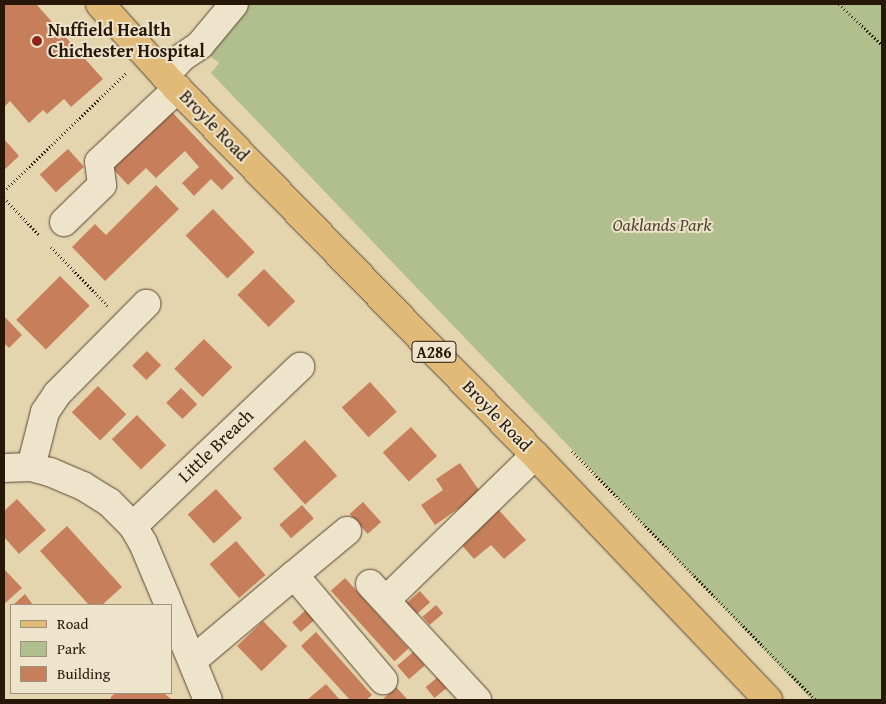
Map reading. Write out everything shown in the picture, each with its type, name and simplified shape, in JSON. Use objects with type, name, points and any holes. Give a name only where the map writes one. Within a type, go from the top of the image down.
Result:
[{"type":"main road","name":"Broyle Road","points":[[100,4],[172,82],[535,455],[768,700]]},
{"type":"street","points":[[64,222],[102,185],[99,162],[172,82],[181,58],[200,45],[234,4]]},
{"type":"street","points":[[31,467],[46,412],[56,394],[146,304]]},
{"type":"street","name":"Little Breach","points":[[133,526],[300,367]]},
{"type":"street","points":[[477,700],[378,592],[535,455]]},
{"type":"street","points":[[4,468],[31,467],[50,472],[83,486],[109,502],[133,526],[143,543],[169,604]]},
{"type":"street","points":[[193,660],[346,531]]},
{"type":"street","points":[[294,575],[383,680]]},
{"type":"street","points":[[172,612],[208,700]]},
{"type":"path","points":[[840,4],[882,45]]},
{"type":"path","points":[[4,191],[147,54]]},
{"type":"path","points":[[4,198],[126,325]]},
{"type":"green space","name":"Oaklands Park","points":[[238,4],[882,4],[882,700],[812,700],[211,73],[219,63],[202,49]]},
{"type":"building","name":"Nuffield Health Chichester Hospital","points":[[4,4],[36,4],[103,79],[71,107],[64,99],[47,114],[43,110],[29,123],[10,101],[4,107]]},
{"type":"building","points":[[172,112],[234,178],[222,190],[211,179],[194,196],[182,183],[199,167],[185,151],[156,178],[146,168],[128,185],[112,168]]},
{"type":"building","points":[[4,139],[19,156],[4,170]]},
{"type":"building","points":[[68,149],[84,167],[56,192],[40,174]]},
{"type":"building","points":[[156,185],[179,209],[105,281],[72,247],[95,224],[106,235]]},
{"type":"building","points":[[213,209],[255,252],[227,279],[186,235]]},
{"type":"building","points":[[264,269],[295,301],[269,327],[237,295]]},
{"type":"building","points":[[60,276],[90,306],[46,350],[16,320]]},
{"type":"building","points":[[4,316],[22,335],[9,348],[4,343]]},
{"type":"building","points":[[204,339],[232,367],[203,397],[174,369]]},
{"type":"building","points":[[147,351],[161,365],[146,380],[132,366]]},
{"type":"building","points":[[370,382],[397,412],[369,437],[342,407]]},
{"type":"building","points":[[98,386],[126,414],[100,440],[72,412]]},
{"type":"building","points":[[181,388],[197,404],[182,419],[166,403]]},
{"type":"building","points":[[137,415],[166,445],[141,470],[112,439]]},
{"type":"building","points":[[411,427],[437,456],[409,481],[383,452]]},
{"type":"building","points":[[305,440],[337,476],[305,504],[273,469]]},
{"type":"building","points":[[460,463],[481,493],[435,525],[421,505],[443,490],[436,479]]},
{"type":"building","points":[[216,489],[242,518],[214,543],[188,514]]},
{"type":"building","points":[[17,499],[46,530],[19,554],[4,537],[4,511]]},
{"type":"building","points":[[363,502],[381,522],[368,534],[350,514]]},
{"type":"building","points":[[302,505],[314,519],[291,538],[279,525]]},
{"type":"building","points":[[497,508],[526,540],[504,559],[491,545],[474,559],[459,542]]},
{"type":"building","points":[[67,526],[122,587],[103,604],[88,604],[40,551]]},
{"type":"building","points":[[236,541],[266,575],[239,598],[210,564]]},
{"type":"building","points":[[4,569],[22,588],[4,604]]},
{"type":"building","points":[[345,578],[409,649],[394,661],[331,591]]},
{"type":"building","points":[[420,591],[430,602],[414,616],[404,605]]},
{"type":"building","points":[[25,594],[32,604],[14,604]]},
{"type":"building","points":[[436,605],[443,613],[430,625],[422,617]]},
{"type":"building","points":[[307,609],[316,619],[301,632],[292,622]]},
{"type":"building","points":[[263,621],[287,646],[261,671],[237,646]]},
{"type":"building","points":[[316,632],[372,695],[366,700],[350,700],[301,646]]},
{"type":"building","points":[[413,652],[425,666],[409,679],[397,666]]},
{"type":"building","points":[[438,677],[447,688],[434,698],[426,687]]},
{"type":"building","points":[[326,684],[340,700],[307,700]]},
{"type":"building","points":[[396,687],[408,700],[382,700]]},
{"type":"building","points":[[114,694],[165,694],[172,700],[113,700],[110,698]]},
{"type":"place","name":"Nuffield Health Chichester Hospital","points":[[37,41]]}]
